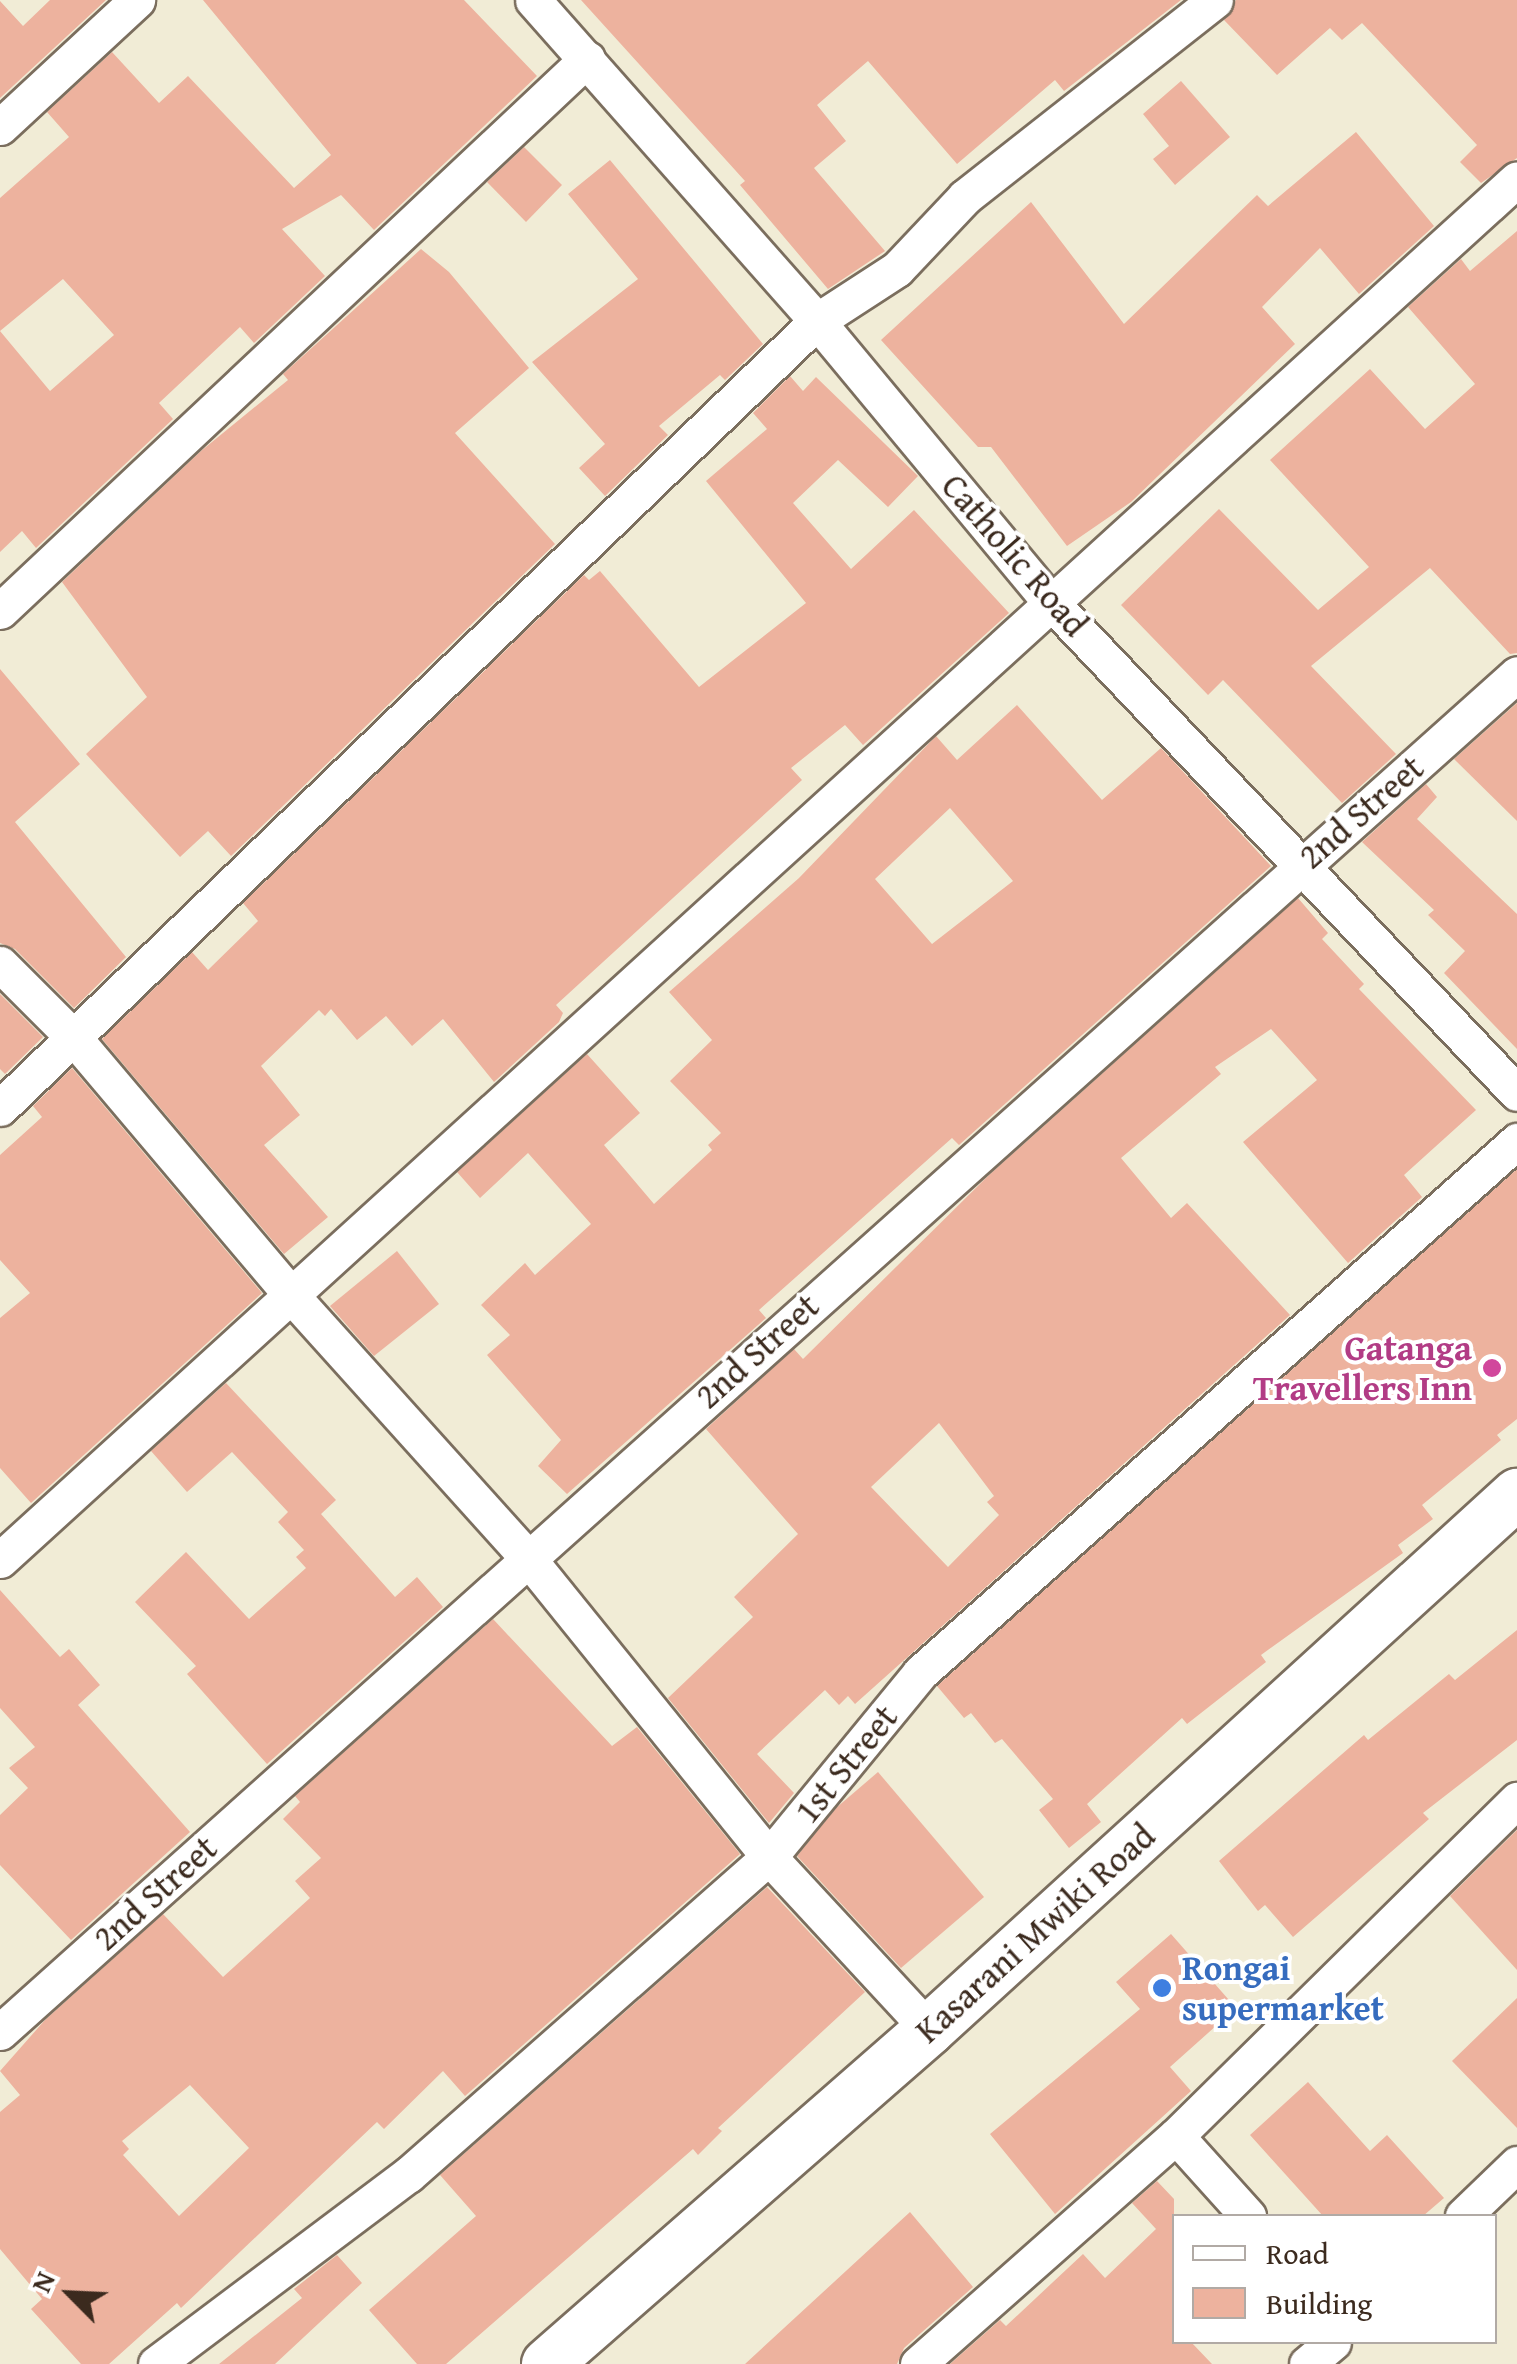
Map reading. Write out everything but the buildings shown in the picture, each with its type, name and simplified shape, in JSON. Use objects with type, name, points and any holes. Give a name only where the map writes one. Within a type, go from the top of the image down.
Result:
[{"type":"main road","name":"Kasarani Mwiki Road","points":[[548,2364],[929,2030],[1517,1494]]},
{"type":"street","points":[[0,127],[137,0]]},
{"type":"street","name":"Catholic Road","points":[[533,0],[817,321],[1048,599],[1517,1092]]},
{"type":"street","points":[[0,1108],[817,321],[897,269],[965,198],[1215,0]]},
{"type":"street","points":[[0,611],[587,59]]},
{"type":"street","points":[[0,1560],[290,1294],[360,1239],[1048,599],[1517,179]]},
{"type":"street","name":"2nd Street","points":[[0,2032],[1517,674]]},
{"type":"street","points":[[0,964],[74,1038],[290,1294],[527,1557],[769,1857],[929,2030]]},
{"type":"street","name":"1st Street","points":[[156,2364],[408,2175],[769,1857],[920,1673],[1517,1140]]},
{"type":"street","points":[[918,2364],[1176,2136],[1517,1800]]},
{"type":"street","points":[[1176,2136],[1246,2214]]},
{"type":"street","points":[[1466,2214],[1517,2164]]},
{"type":"street","points":[[1307,2364],[1331,2344]]},
{"type":"place","name":"Gatanga Travellers Inn","points":[[1492,1368]]},
{"type":"place","name":"Rongai supermarket","points":[[1162,1988]]}]
